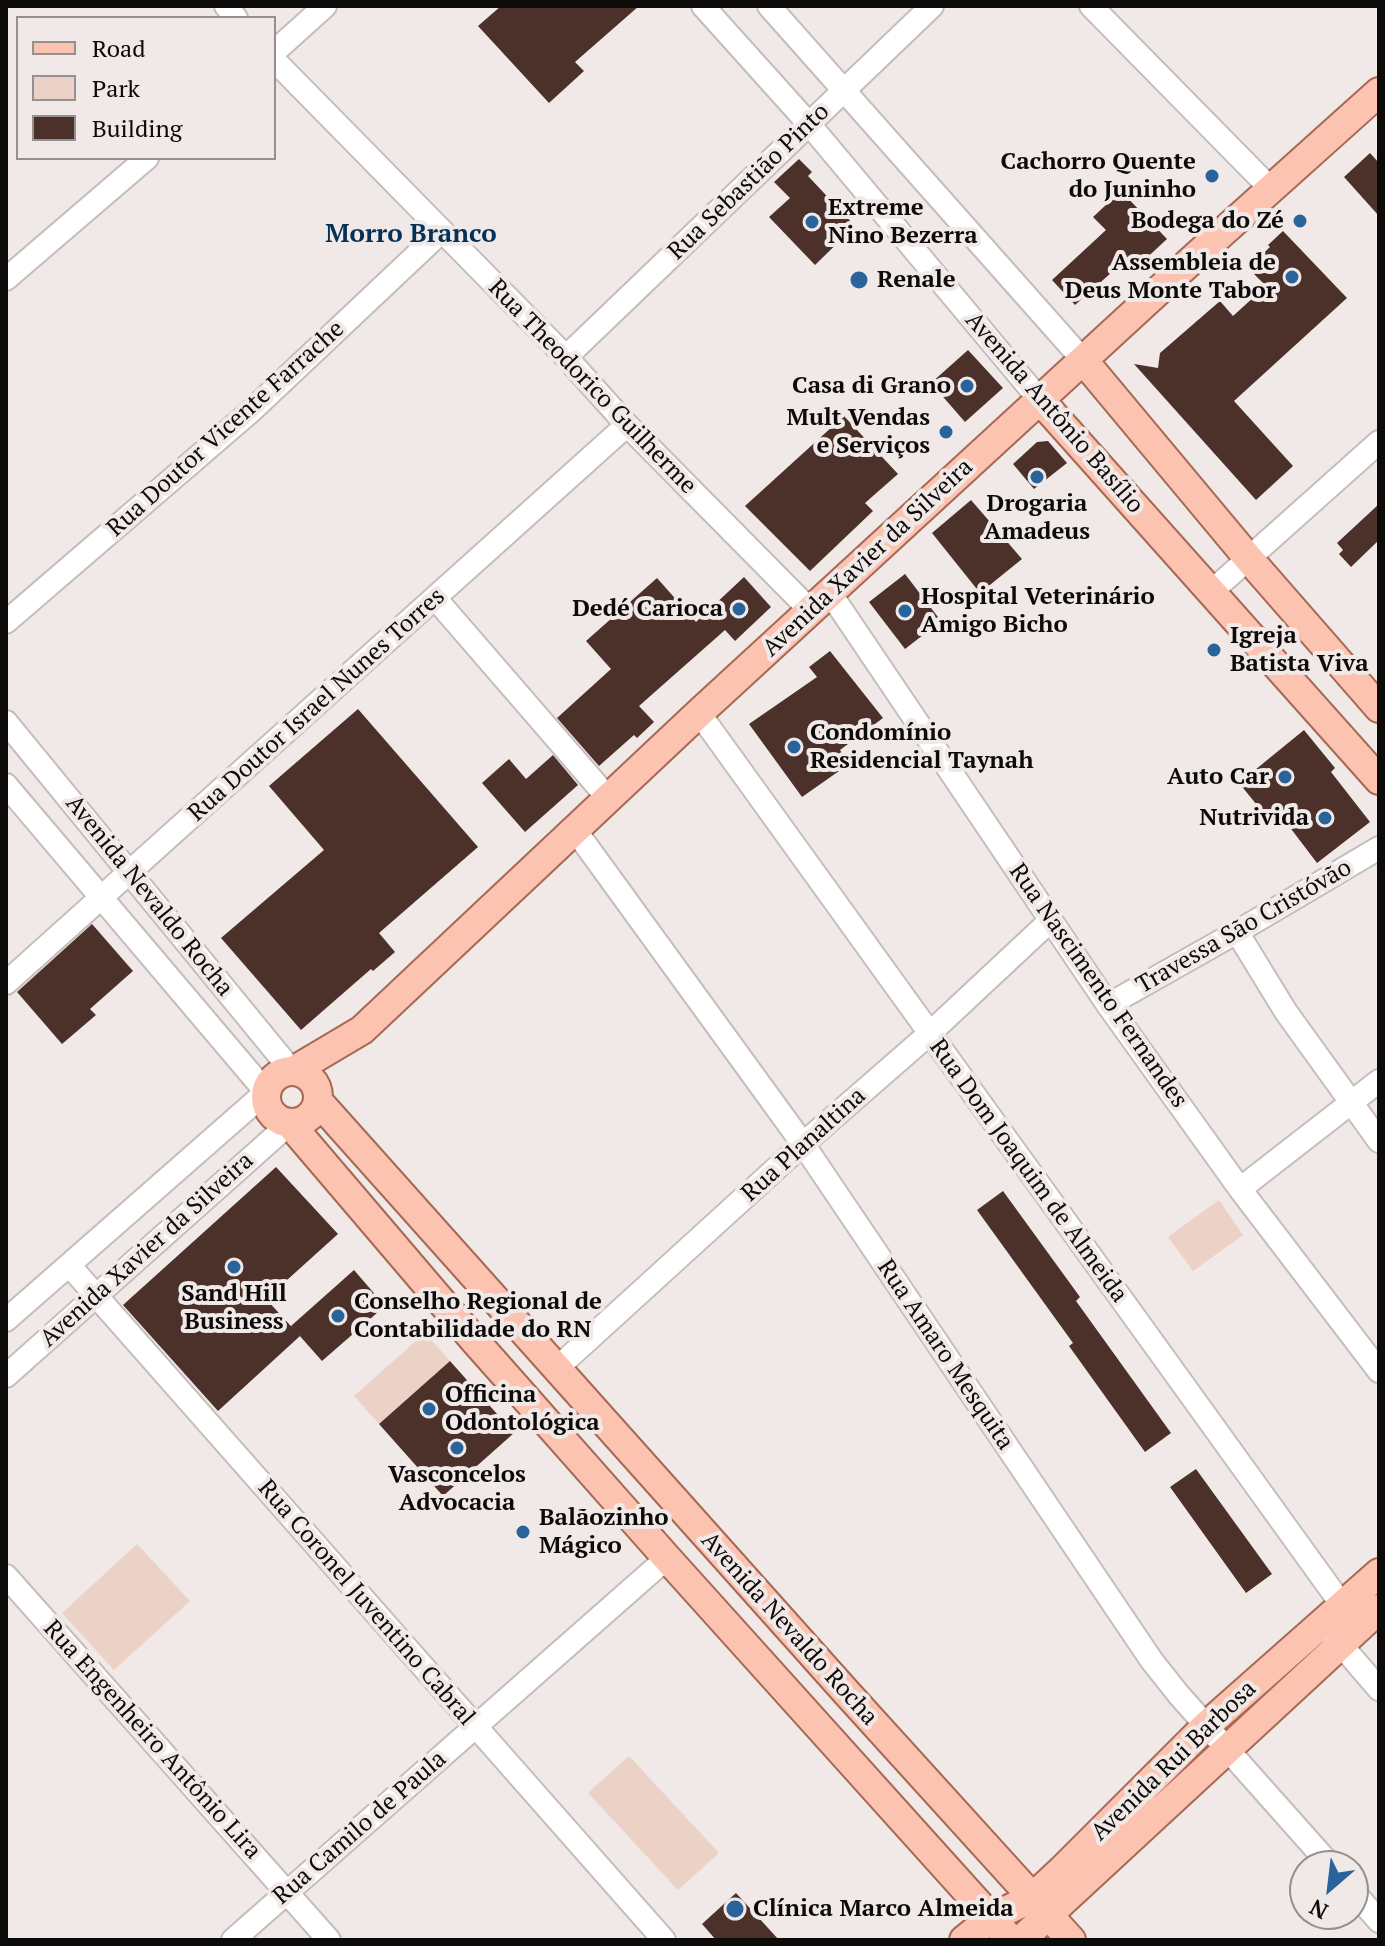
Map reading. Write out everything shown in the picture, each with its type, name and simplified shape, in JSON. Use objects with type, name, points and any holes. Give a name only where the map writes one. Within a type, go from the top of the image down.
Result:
[{"type":"main road","name":"Avenida Xavier da Silveira","points":[[292,1071],[362,1030],[699,713],[1379,92]]},
{"type":"main road","points":[[1083,360],[1249,559],[1379,708]]},
{"type":"main road","name":"Avenida Antônio Basílio","points":[[1040,400],[1379,780]]},
{"type":"main road","name":"Avenida Xavier da Silveira","points":[[318,1100],[362,1030]]},
{"type":"main road","points":[[292,1071],[308,1077],[318,1092],[318,1100],[308,1118],[289,1124],[271,1113],[267,1107],[266,1093],[268,1085],[278,1075],[292,1071]]},
{"type":"main road","name":"Avenida Nevaldo Rocha","points":[[318,1100],[1071,1940]]},
{"type":"main road","name":"Avenida Nevaldo Rocha","points":[[289,1124],[667,1558],[1011,1940]]},
{"type":"main road","name":"Avenida Rui Barbosa","points":[[964,1940],[991,1918],[1040,1907],[1227,1749],[1348,1622],[1379,1573]]},
{"type":"main road","name":"Avenida Rui Barbosa","points":[[1021,1940],[1062,1870],[1206,1726],[1348,1622]]},
{"type":"street","points":[[276,50],[325,6]]},
{"type":"street","name":"Avenida Antônio Basílio","points":[[703,6],[809,124],[1040,400]]},
{"type":"street","points":[[769,6],[1083,360]]},
{"type":"street","name":"Rua Sebastião Pinto","points":[[566,357],[932,6]]},
{"type":"street","points":[[1091,6],[1271,189]]},
{"type":"street","name":"Rua Theodorico Guilherme","points":[[276,62],[566,357],[627,425],[820,602]]},
{"type":"street","points":[[6,279],[145,160]]},
{"type":"street","name":"Rua Doutor Vicente Farrache","points":[[6,622],[250,412],[442,231]]},
{"type":"street","name":"Rua Doutor Israel Nunes Torres","points":[[6,983],[627,425]]},
{"type":"street","points":[[1211,592],[1379,442]]},
{"type":"street","points":[[435,598],[608,798]]},
{"type":"street","name":"Rua Nascimento Fernandes","points":[[820,602],[1051,920],[1240,1189],[1379,1371]]},
{"type":"street","name":"Rua Dom Joaquim de Almeida","points":[[699,713],[1348,1622],[1379,1689]]},
{"type":"street","name":"Avenida Nevaldo Rocha","points":[[6,722],[292,1071]]},
{"type":"street","name":"Avenida Nevaldo Rocha","points":[[6,785],[266,1093]]},
{"type":"street","name":"Rua Amaro Mesquita","points":[[575,830],[803,1144],[1128,1628],[1206,1726],[1317,1850]]},
{"type":"street","name":"Travessa São Cristóvão","points":[[1108,1005],[1379,848]]},
{"type":"street","name":"Rua Planaltina","points":[[556,1369],[929,1034],[1051,920]]},
{"type":"street","points":[[1237,932],[1286,1012],[1379,1141]]},
{"type":"street","points":[[1240,1189],[1379,1081]]},
{"type":"street","name":"Avenida Xavier da Silveira","points":[[6,1320],[266,1093]]},
{"type":"street","name":"Avenida Xavier da Silveira","points":[[6,1376],[289,1124]]},
{"type":"street","name":"Rua Coronel Juventino Cabral","points":[[69,1265],[664,1940]]},
{"type":"street","name":"Rua Camilo de Paula","points":[[233,1940],[667,1558]]},
{"type":"street","name":"Rua Engenheiro Antônio Lira","points":[[6,1576],[329,1940]]},
{"type":"green space","points":[[1219,1200],[1243,1235],[1193,1271],[1168,1237]]},
{"type":"green space","points":[[425,1333],[450,1361],[379,1424],[354,1396]]},
{"type":"green space","points":[[137,1544],[190,1601],[114,1670],[62,1613]]},
{"type":"green space","points":[[629,1756],[719,1853],[678,1890],[588,1793]]},
{"type":"building","points":[[501,6],[639,6],[575,62],[584,71],[549,103],[478,26]]},
{"type":"building","points":[[1370,153],[1379,163],[1379,216],[1344,177]]},
{"type":"building","name":"Extreme Nino Bezerra","points":[[799,159],[812,172],[808,176],[855,226],[815,265],[769,217],[790,198],[774,182]]},
{"type":"building","points":[[1121,191],[1167,239],[1139,265],[1130,256],[1075,305],[1052,280],[1106,230],[1093,217]]},
{"type":"building","points":[[1283,231],[1347,298],[1234,401],[1293,466],[1256,500],[1134,364],[1158,368],[1160,353],[1220,301],[1233,316],[1266,286],[1248,268]]},
{"type":"building","name":"Casa di Grano","points":[[968,350],[1003,388],[965,422],[931,383]]},
{"type":"building","points":[[844,416],[898,474],[865,503],[873,511],[810,571],[745,506]]},
{"type":"building","name":"Drogaria Amadeus","points":[[1048,441],[1067,463],[1034,489],[1013,464],[1037,442]]},
{"type":"building","points":[[971,500],[1022,559],[980,593],[932,533]]},
{"type":"building","points":[[1379,504],[1379,540],[1351,567],[1339,554],[1343,550],[1337,543]]},
{"type":"building","name":"Hospital Veterinário Amigo Bicho","points":[[905,574],[941,621],[905,649],[869,602]]},
{"type":"building","points":[[744,577],[771,607],[735,641],[725,630],[639,706],[654,722],[599,766],[557,718],[611,669],[586,641],[657,578],[696,622]]},
{"type":"building","points":[[830,651],[883,718],[840,750],[849,764],[802,797],[749,724],[817,677],[809,667]]},
{"type":"building","points":[[358,709],[478,847],[379,933],[395,952],[301,1030],[221,938],[324,850],[269,786]]},
{"type":"building","points":[[1304,730],[1335,768],[1331,772],[1370,822],[1317,863],[1279,813],[1270,821],[1239,783]]},
{"type":"building","points":[[553,755],[578,785],[525,832],[482,783],[509,759],[526,779]]},
{"type":"building","points":[[92,924],[133,971],[90,1009],[96,1015],[62,1044],[17,992]]},
{"type":"building","name":"Sand Hill Business","points":[[276,1167],[338,1234],[266,1299],[300,1336],[218,1411],[123,1305]]},
{"type":"building","points":[[1003,1191],[1080,1297],[1076,1301],[1171,1433],[1145,1452],[1069,1346],[1073,1343],[977,1210]]},
{"type":"building","name":"Conselho Regional de Contabilidade do RN","points":[[354,1270],[385,1306],[322,1361],[291,1326]]},
{"type":"building","points":[[450,1361],[514,1433],[443,1496],[379,1424]]},
{"type":"building","points":[[1196,1469],[1272,1574],[1246,1593],[1170,1487]]},
{"type":"building","name":"Clínica Marco Almeida","points":[[736,1893],[779,1940],[716,1940],[702,1924]]},
{"type":"place","name":"Cachorro Quente do Juninho","points":[[1212,176]]},
{"type":"place","name":"Bodega do Zé","points":[[1300,221]]},
{"type":"place","name":"Extreme Nino Bezerra","points":[[812,222]]},
{"type":"place","name":"Assembleia de Deus Monte Tabor","points":[[1292,277]]},
{"type":"place","name":"Renale","points":[[859,280]]},
{"type":"place","name":"Casa di Grano","points":[[967,386]]},
{"type":"place","name":"Mult Vendas e Serviços","points":[[946,432]]},
{"type":"place","name":"Drogaria Amadeus","points":[[1037,477]]},
{"type":"place","name":"Dedé Carioca","points":[[739,609]]},
{"type":"place","name":"Hospital Veterinário Amigo Bicho","points":[[905,611]]},
{"type":"place","name":"Igreja Batista Viva","points":[[1214,650]]},
{"type":"place","name":"Condomínio Residencial Taynah","points":[[794,747]]},
{"type":"place","name":"Auto Car","points":[[1285,777]]},
{"type":"place","name":"Nutrivida","points":[[1325,818]]},
{"type":"place","name":"Sand Hill Business","points":[[234,1267]]},
{"type":"place","name":"Conselho Regional de Contabilidade do RN","points":[[338,1316]]},
{"type":"place","name":"Officina Odontológica","points":[[429,1409]]},
{"type":"place","name":"Vasconcelos Advocacia","points":[[457,1448]]},
{"type":"place","name":"Balãozinho Mágico","points":[[523,1532]]},
{"type":"place","name":"Clínica Marco Almeida","points":[[735,1909]]},
{"type":"district","name":"Morro Branco","points":[[411,235]]}]
